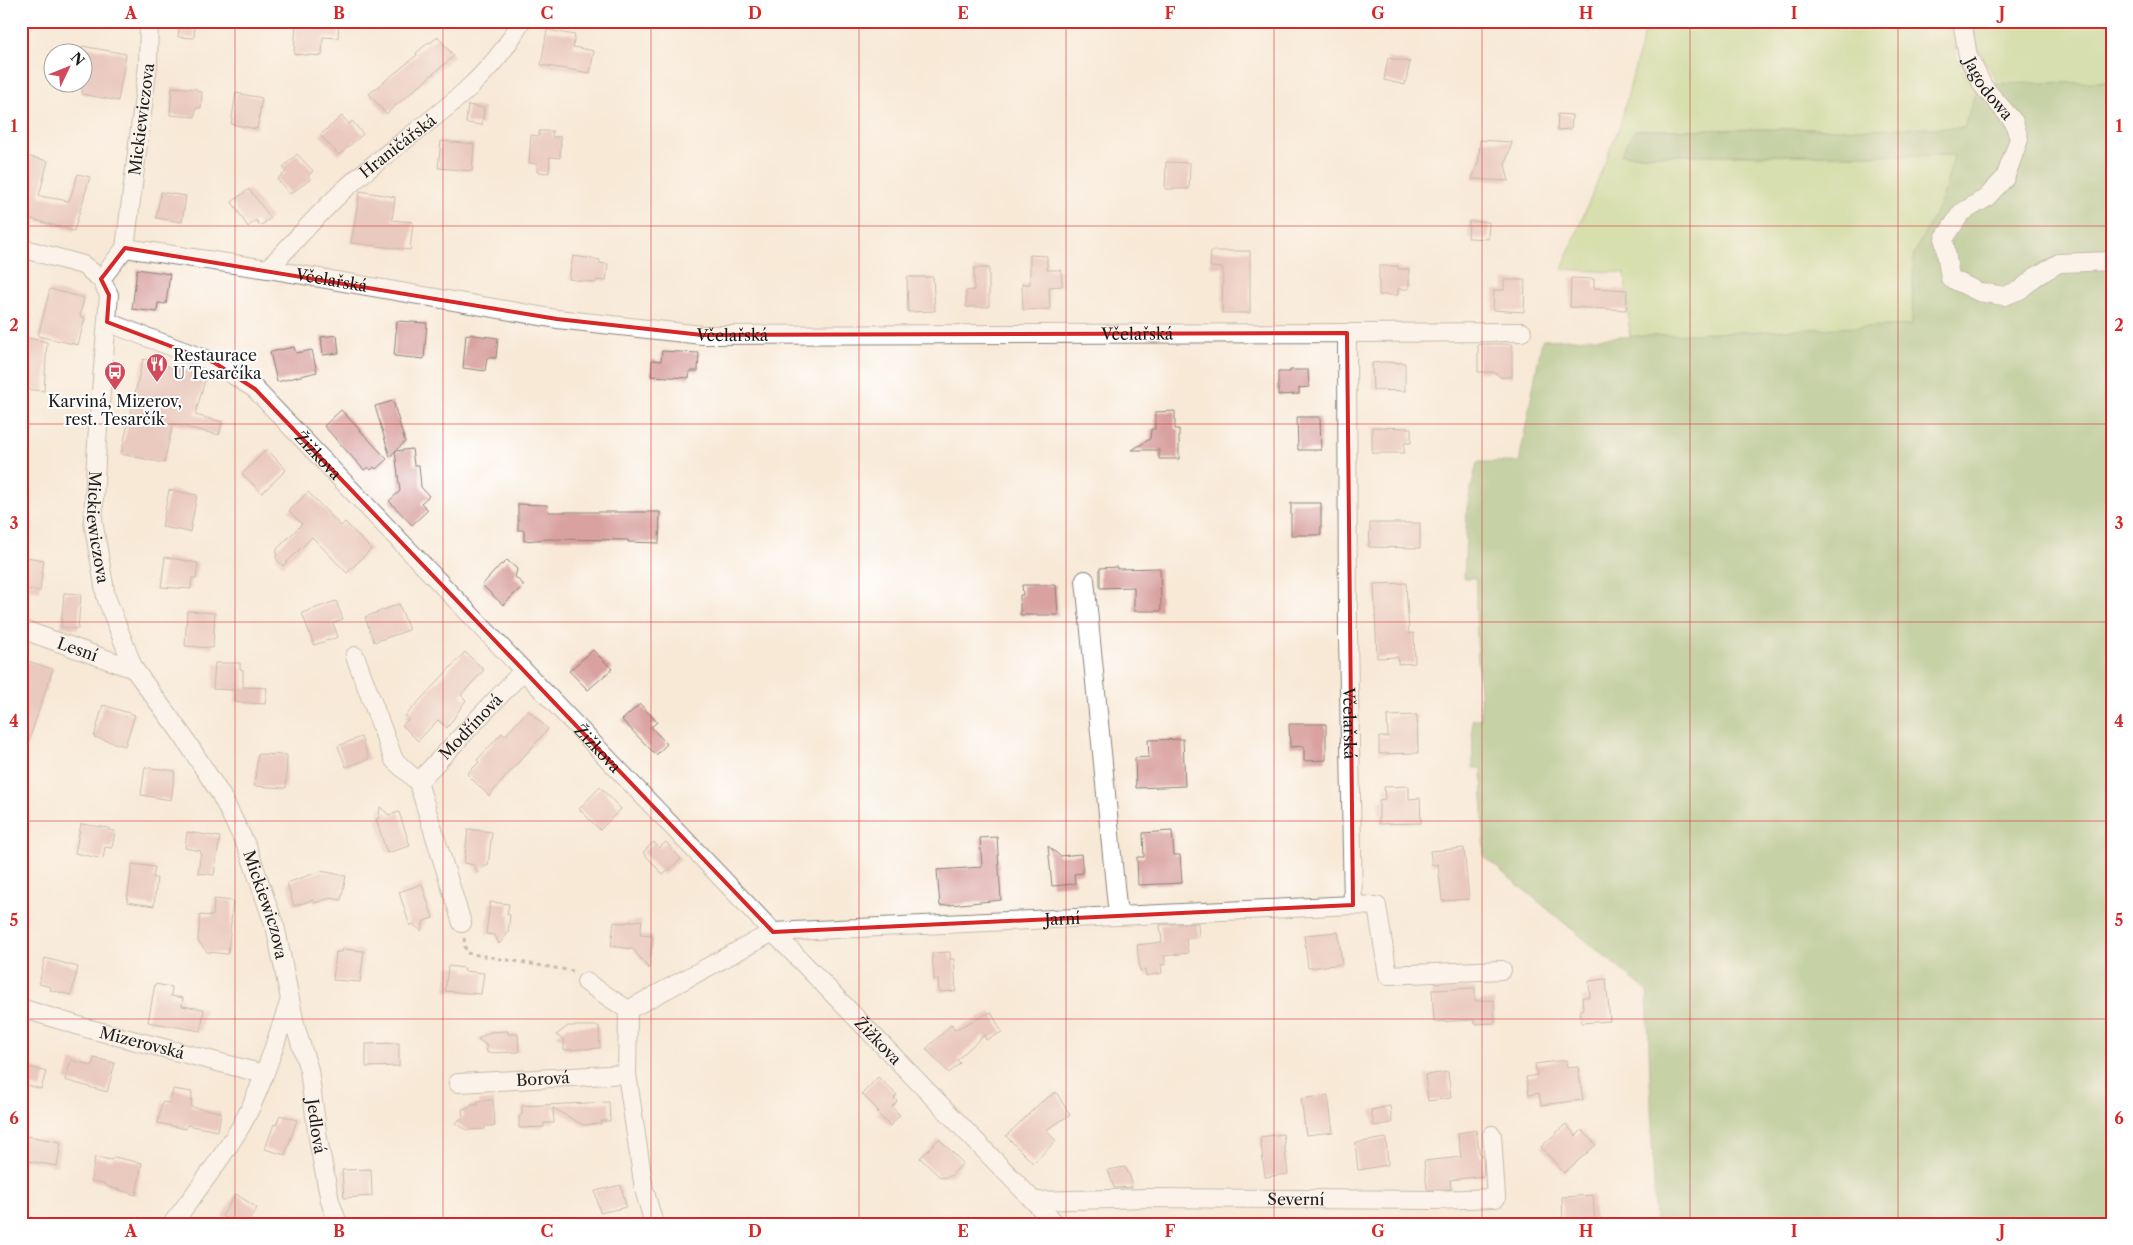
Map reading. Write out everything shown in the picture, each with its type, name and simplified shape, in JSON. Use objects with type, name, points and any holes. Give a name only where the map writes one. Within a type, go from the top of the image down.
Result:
[{"type":"street","name":"Mickiewiczova","points":[[125,248],[148,66],[149,21]]},
{"type":"street","name":"Hraničářská","points":[[268,269],[345,189],[477,80],[512,39],[522,21]]},
{"type":"street","name":"Jagodowa","points":[[1962,21],[1968,56],[1983,86],[2014,122],[2019,139],[2005,178],[1986,198],[1961,213],[1944,239],[1950,278],[1979,292],[2004,296],[2020,290],[2035,277],[2059,263],[2112,262]]},
{"type":"street","points":[[21,248],[83,265],[101,279],[125,248]]},
{"type":"street","name":"Včelařská","points":[[125,248],[268,269],[557,319],[702,335],[1522,332]]},
{"type":"street","name":"Mickiewiczova","points":[[101,279],[109,295],[97,441],[94,521],[106,597],[134,669],[183,736],[221,795],[248,849],[276,930],[296,1029]]},
{"type":"street","name":"Žižkova","points":[[107,322],[215,363],[255,389],[773,932],[1056,1224]]},
{"type":"street","name":"Včelařská","points":[[1347,333],[1348,636],[1353,905]]},
{"type":"street","points":[[1086,580],[1118,916]]},
{"type":"street","name":"Lesní","points":[[21,629],[134,669]]},
{"type":"street","points":[[355,656],[394,760],[418,782],[462,922]]},
{"type":"street","name":"Modřínová","points":[[418,782],[523,671]]},
{"type":"street","points":[[1353,905],[1377,906],[1388,975],[1502,970]]},
{"type":"street","name":"Jarní","points":[[773,932],[1353,905]]},
{"type":"street","points":[[628,1010],[773,932]]},
{"type":"street","points":[[586,982],[628,1010]]},
{"type":"street","points":[[172,1224],[208,1176],[241,1125],[264,1074],[290,1000]]},
{"type":"street","name":"Mizerovská","points":[[21,1008],[106,1033],[264,1074]]},
{"type":"street","points":[[628,1010],[627,1074],[644,1189],[654,1224]]},
{"type":"street","name":"Jedlová","points":[[296,1029],[309,1070],[318,1140],[330,1201],[338,1224]]},
{"type":"street","name":"Borová","points":[[458,1083],[627,1074]]},
{"type":"street","name":"Severní","points":[[1034,1200],[1149,1198],[1435,1200],[1496,1198],[1492,1135]]},
{"type":"path","points":[[462,922],[466,953],[572,970],[586,982]]},
{"type":"highlighted area","points":[[125,248],[557,319],[702,335],[1347,333],[1353,905],[773,932],[255,389],[215,363],[107,322],[109,295],[101,279]]},
{"type":"green space","points":[[1647,21],[1955,21],[1956,58],[1978,84],[1965,128],[1635,130],[1621,155],[1955,155],[1942,200],[1914,254],[1912,325],[1630,337],[1625,273],[1562,269],[1620,125]]},
{"type":"green space","points":[[1973,21],[2112,21],[2112,82],[1998,84],[1976,46]]},
{"type":"green space","points":[[2112,82],[2112,1224],[1655,1224],[1647,991],[1484,857],[1482,768],[1473,768],[1472,720],[1481,718],[1476,578],[1464,578],[1467,506],[1477,462],[1519,462],[1542,340],[1912,325],[1914,254],[1942,200],[1954,155],[1621,155],[1635,130],[1964,128],[1978,84]]},
{"type":"building","points":[[180,21],[195,21],[194,38],[178,37]]},
{"type":"building","points":[[296,21],[339,22],[338,38],[323,37],[322,56],[294,54]]},
{"type":"building","points":[[547,30],[575,35],[573,47],[594,51],[590,73],[541,65]]},
{"type":"building","points":[[438,37],[454,56],[386,114],[369,94],[417,55],[416,53],[429,42]]},
{"type":"building","points":[[92,48],[126,54],[118,101],[82,94],[82,92],[92,92]]},
{"type":"building","points":[[1388,58],[1410,62],[1405,85],[1384,80]]},
{"type":"building","points":[[172,87],[197,89],[197,91],[202,92],[201,108],[196,108],[195,117],[170,115]]},
{"type":"building","points":[[236,93],[262,98],[257,129],[231,124]]},
{"type":"building","points":[[468,105],[484,108],[482,125],[466,123]]},
{"type":"building","points":[[1558,114],[1572,115],[1571,129],[1557,130]]},
{"type":"building","points":[[342,116],[349,124],[352,121],[363,134],[339,155],[320,135]]},
{"type":"building","points":[[539,131],[553,131],[552,137],[561,137],[560,158],[550,157],[549,173],[537,172],[537,164],[529,163],[531,135],[539,136]]},
{"type":"building","points":[[1480,140],[1512,142],[1505,165],[1509,181],[1472,179],[1479,160]]},
{"type":"building","points":[[441,141],[474,144],[472,171],[438,168]]},
{"type":"building","points":[[297,154],[313,171],[308,176],[311,179],[290,194],[277,179],[286,172],[283,167]]},
{"type":"building","points":[[26,156],[48,161],[39,196],[69,201],[78,174],[90,177],[74,231],[21,216],[21,177]]},
{"type":"building","points":[[1166,162],[1190,163],[1189,189],[1165,189]]},
{"type":"building","points":[[249,189],[271,218],[260,226],[256,220],[248,227],[232,202]]},
{"type":"building","points":[[360,191],[395,197],[392,220],[413,222],[410,250],[351,243]]},
{"type":"building","points":[[161,192],[186,196],[182,222],[156,218]]},
{"type":"building","points":[[1469,221],[1489,222],[1488,239],[1468,238]]},
{"type":"building","points":[[1211,251],[1250,251],[1250,313],[1222,313],[1223,268],[1210,267]]},
{"type":"building","points":[[1030,255],[1047,256],[1047,270],[1061,270],[1062,286],[1049,287],[1050,309],[1023,310],[1022,284],[1030,284]]},
{"type":"building","points":[[573,256],[600,260],[599,263],[608,264],[606,281],[597,280],[596,283],[569,279]]},
{"type":"building","points":[[1379,266],[1398,266],[1398,269],[1409,269],[1409,289],[1398,289],[1398,295],[1379,295]]},
{"type":"building","points":[[974,268],[989,268],[989,307],[966,307],[966,291],[974,290]]},
{"type":"building","points":[[137,269],[170,274],[166,304],[158,303],[157,312],[132,309]]},
{"type":"building","points":[[907,277],[933,277],[935,311],[908,312]]},
{"type":"building","points":[[1571,278],[1594,279],[1594,288],[1627,290],[1626,310],[1570,307]]},
{"type":"building","points":[[1504,280],[1525,280],[1524,312],[1493,310],[1494,290],[1504,290]]},
{"type":"building","points":[[50,289],[84,298],[80,316],[85,318],[78,345],[38,336]]},
{"type":"building","points":[[397,321],[427,323],[424,359],[394,356]]},
{"type":"building","points":[[466,334],[498,338],[496,358],[487,358],[485,371],[463,368]]},
{"type":"building","points":[[337,335],[339,353],[323,355],[321,337]]},
{"type":"building","points":[[22,337],[47,342],[44,391],[21,389]]},
{"type":"building","points":[[1478,344],[1512,344],[1512,377],[1500,377],[1494,372],[1478,372]]},
{"type":"building","points":[[294,347],[296,353],[312,350],[317,372],[277,382],[270,352]]},
{"type":"building","points":[[662,351],[699,353],[698,371],[690,371],[689,378],[651,376],[652,360],[661,361]]},
{"type":"building","points":[[143,359],[206,377],[195,415],[222,422],[219,435],[173,424],[164,463],[121,454]]},
{"type":"building","points":[[1372,363],[1405,363],[1405,391],[1373,390]]},
{"type":"building","points":[[1290,370],[1308,370],[1309,387],[1299,388],[1299,394],[1278,395],[1278,372],[1290,372]]},
{"type":"building","points":[[393,401],[405,442],[390,457],[375,406]]},
{"type":"building","points":[[341,410],[387,459],[376,469],[374,467],[371,470],[368,467],[364,470],[324,426]]},
{"type":"building","points":[[1175,411],[1175,429],[1179,429],[1179,459],[1159,459],[1159,450],[1132,450],[1150,439],[1151,429],[1155,429],[1155,412]]},
{"type":"building","points":[[1297,417],[1320,417],[1321,450],[1298,450]]},
{"type":"building","points":[[1372,427],[1411,428],[1411,443],[1404,443],[1404,453],[1372,453]]},
{"type":"building","points":[[267,449],[286,470],[262,493],[242,474]]},
{"type":"building","points":[[412,449],[414,465],[419,465],[421,487],[429,496],[421,503],[428,510],[412,525],[389,501],[400,491],[395,451]]},
{"type":"building","points":[[169,490],[197,495],[190,532],[162,527]]},
{"type":"building","points":[[308,492],[341,526],[345,522],[371,549],[347,573],[312,537],[283,566],[276,558],[277,549],[302,524],[289,511]]},
{"type":"building","points":[[1291,503],[1321,503],[1321,535],[1291,535]]},
{"type":"building","points":[[518,504],[547,505],[548,512],[660,512],[659,543],[628,542],[628,540],[548,539],[524,541],[524,530],[518,530]]},
{"type":"building","points":[[1370,523],[1420,523],[1420,548],[1369,547]]},
{"type":"building","points":[[21,556],[44,560],[40,591],[21,589]]},
{"type":"building","points":[[165,557],[198,563],[196,579],[192,578],[191,589],[161,587]]},
{"type":"building","points":[[507,560],[517,569],[515,577],[524,585],[503,605],[482,585]]},
{"type":"building","points":[[1117,567],[1117,569],[1160,568],[1161,611],[1134,611],[1134,587],[1100,588],[1100,568]]},
{"type":"building","points":[[1406,583],[1409,634],[1414,633],[1415,663],[1398,664],[1398,657],[1377,658],[1374,584]]},
{"type":"building","points":[[1022,585],[1056,585],[1058,615],[1020,615],[1020,595],[1023,595]]},
{"type":"building","points":[[64,593],[81,594],[78,629],[61,627]]},
{"type":"building","points":[[336,601],[343,619],[333,623],[338,637],[314,645],[302,613]]},
{"type":"building","points":[[399,604],[409,630],[374,642],[365,617]]},
{"type":"building","points":[[187,611],[215,613],[213,648],[185,646]]},
{"type":"building","points":[[593,650],[612,669],[588,690],[569,671]]},
{"type":"building","points":[[465,652],[484,670],[461,695],[466,700],[447,728],[438,720],[418,741],[402,725],[409,719],[405,716]]},
{"type":"building","points":[[21,659],[53,669],[24,755],[21,755]]},
{"type":"building","points":[[215,663],[240,663],[240,669],[243,670],[243,687],[267,688],[265,704],[235,702],[236,690],[213,689]]},
{"type":"building","points":[[640,704],[657,722],[651,727],[667,744],[656,755],[622,720]]},
{"type":"building","points":[[103,705],[135,715],[125,746],[94,737]]},
{"type":"building","points":[[528,710],[548,729],[489,796],[467,774],[502,733],[505,736]]},
{"type":"building","points":[[1417,715],[1418,753],[1379,754],[1379,737],[1388,737],[1387,716]]},
{"type":"building","points":[[1289,724],[1326,724],[1326,760],[1304,761],[1304,746],[1290,747]]},
{"type":"building","points":[[361,737],[369,759],[346,767],[338,746]]},
{"type":"building","points":[[1183,739],[1185,786],[1136,788],[1135,758],[1149,757],[1148,740]]},
{"type":"building","points":[[258,754],[287,755],[286,788],[254,786]]},
{"type":"building","points":[[145,767],[175,771],[171,800],[141,795]]},
{"type":"building","points":[[1409,786],[1409,799],[1420,798],[1421,823],[1379,824],[1379,800],[1385,799],[1384,787]]},
{"type":"building","points":[[600,787],[621,809],[600,830],[579,809]]},
{"type":"building","points":[[380,807],[389,815],[399,812],[410,846],[387,853],[376,819],[379,818]]},
{"type":"building","points":[[81,824],[109,828],[108,830],[115,831],[112,848],[105,847],[103,859],[75,853]]},
{"type":"building","points":[[468,829],[492,832],[488,866],[484,866],[478,874],[474,865],[464,863]]},
{"type":"building","points":[[1172,831],[1174,855],[1180,855],[1182,883],[1138,885],[1137,857],[1144,857],[1143,833]]},
{"type":"building","points":[[187,832],[220,837],[214,875],[198,873],[201,851],[185,848]]},
{"type":"building","points":[[997,837],[1001,900],[940,906],[937,870],[982,867],[980,838]]},
{"type":"building","points":[[654,842],[659,848],[666,842],[681,859],[663,875],[643,852]]},
{"type":"building","points":[[1048,846],[1060,856],[1081,854],[1083,873],[1074,874],[1075,884],[1052,886]]},
{"type":"building","points":[[1464,848],[1469,899],[1442,901],[1438,864],[1432,865],[1430,851]]},
{"type":"building","points":[[132,864],[155,867],[153,878],[157,878],[154,906],[127,902]]},
{"type":"building","points":[[321,871],[346,876],[341,900],[331,898],[314,903],[313,900],[294,906],[287,883]]},
{"type":"building","points":[[422,884],[433,918],[424,921],[421,931],[413,924],[410,926],[399,892]]},
{"type":"building","points":[[214,899],[233,901],[228,954],[207,952],[198,941],[200,915],[213,916]]},
{"type":"building","points":[[490,902],[509,904],[507,914],[510,915],[508,933],[499,944],[495,935],[486,934]]},
{"type":"building","points":[[642,920],[640,935],[653,936],[649,969],[633,949],[611,946],[614,922],[622,923]]},
{"type":"building","points":[[1198,923],[1199,937],[1186,939],[1188,953],[1164,956],[1166,964],[1161,965],[1162,973],[1146,976],[1145,970],[1140,971],[1137,945],[1162,942],[1160,925]]},
{"type":"building","points":[[1338,932],[1342,964],[1308,968],[1304,935]]},
{"type":"building","points":[[343,949],[364,951],[360,982],[333,980],[336,952],[342,952]]},
{"type":"building","points":[[950,952],[950,959],[954,959],[956,991],[939,992],[938,979],[934,980],[932,953]]},
{"type":"building","points":[[45,958],[78,967],[71,995],[50,990],[51,987],[39,984]]},
{"type":"building","points":[[448,966],[465,968],[464,971],[484,973],[481,994],[445,991]]},
{"type":"building","points":[[1606,979],[1610,1021],[1581,1023],[1582,997],[1590,997],[1589,981]]},
{"type":"building","points":[[155,984],[172,987],[171,996],[183,998],[182,1006],[204,1009],[201,1031],[148,1022]]},
{"type":"building","points":[[1475,988],[1475,1001],[1494,1000],[1495,1023],[1475,1024],[1474,1020],[1434,1022],[1432,990]]},
{"type":"building","points":[[991,1012],[1002,1032],[986,1040],[984,1035],[957,1060],[960,1063],[949,1073],[926,1049],[952,1024],[954,1030]]},
{"type":"building","points":[[568,1026],[599,1026],[600,1048],[564,1050],[564,1040],[556,1035]]},
{"type":"building","points":[[508,1031],[508,1034],[518,1034],[519,1052],[487,1053],[486,1045],[478,1039],[490,1032]]},
{"type":"building","points":[[399,1043],[399,1066],[366,1067],[366,1044]]},
{"type":"building","points":[[94,1058],[115,1063],[107,1092],[65,1080],[71,1060],[92,1066]]},
{"type":"building","points":[[1566,1060],[1567,1068],[1578,1067],[1583,1100],[1541,1105],[1539,1093],[1529,1095],[1526,1077],[1537,1075],[1535,1064]]},
{"type":"building","points":[[21,1064],[46,1072],[41,1089],[21,1083]]},
{"type":"building","points":[[1448,1072],[1451,1098],[1428,1101],[1425,1075]]},
{"type":"building","points":[[878,1077],[897,1095],[894,1098],[897,1101],[892,1107],[900,1115],[890,1126],[877,1113],[879,1111],[862,1094]]},
{"type":"building","points":[[173,1089],[192,1092],[191,1107],[221,1112],[218,1131],[187,1125],[186,1129],[158,1123],[162,1102],[170,1103]]},
{"type":"building","points":[[1056,1092],[1070,1115],[1046,1130],[1056,1141],[1033,1163],[1006,1136],[1041,1102]]},
{"type":"building","points":[[1328,1095],[1333,1132],[1306,1135],[1301,1099]]},
{"type":"building","points":[[493,1100],[495,1126],[485,1126],[485,1129],[467,1130],[455,1123],[463,1117],[462,1109],[469,1108],[471,1105],[478,1105],[478,1101]]},
{"type":"building","points":[[609,1102],[610,1121],[601,1121],[601,1124],[583,1125],[553,1108],[554,1123],[544,1123],[544,1127],[519,1128],[522,1106]]},
{"type":"building","points":[[1390,1106],[1392,1123],[1374,1126],[1371,1110]]},
{"type":"building","points":[[280,1115],[297,1120],[285,1155],[265,1149],[274,1124],[276,1125]]},
{"type":"building","points":[[1566,1124],[1576,1136],[1582,1130],[1596,1145],[1564,1173],[1541,1147]]},
{"type":"building","points":[[1476,1130],[1480,1156],[1483,1155],[1484,1176],[1450,1180],[1451,1189],[1427,1189],[1424,1161],[1461,1157],[1458,1133]]},
{"type":"building","points":[[1283,1134],[1288,1174],[1265,1177],[1260,1137]]},
{"type":"building","points":[[21,1135],[61,1142],[57,1166],[21,1160]]},
{"type":"building","points":[[1386,1138],[1388,1165],[1358,1170],[1355,1143]]},
{"type":"building","points":[[939,1139],[963,1163],[951,1176],[941,1178],[920,1158]]},
{"type":"building","points":[[95,1157],[111,1160],[114,1157],[142,1163],[136,1195],[106,1186],[105,1183],[91,1181]]},
{"type":"building","points":[[1125,1167],[1130,1176],[1132,1187],[1114,1188],[1108,1170]]},
{"type":"building","points":[[371,1169],[372,1196],[344,1198],[342,1170]]},
{"type":"building","points":[[621,1185],[626,1207],[600,1213],[595,1191]]},
{"type":"building","points":[[236,1194],[257,1208],[247,1224],[234,1224],[222,1216]]},
{"type":"building","points":[[1593,1195],[1595,1224],[1563,1224],[1562,1197]]},
{"type":"place","name":"Restaurace U Tesarčíka","points":[[157,383]]},
{"type":"place","name":"Karviná, Mizerov, rest. Tesarčík","points":[[115,391]]}]
